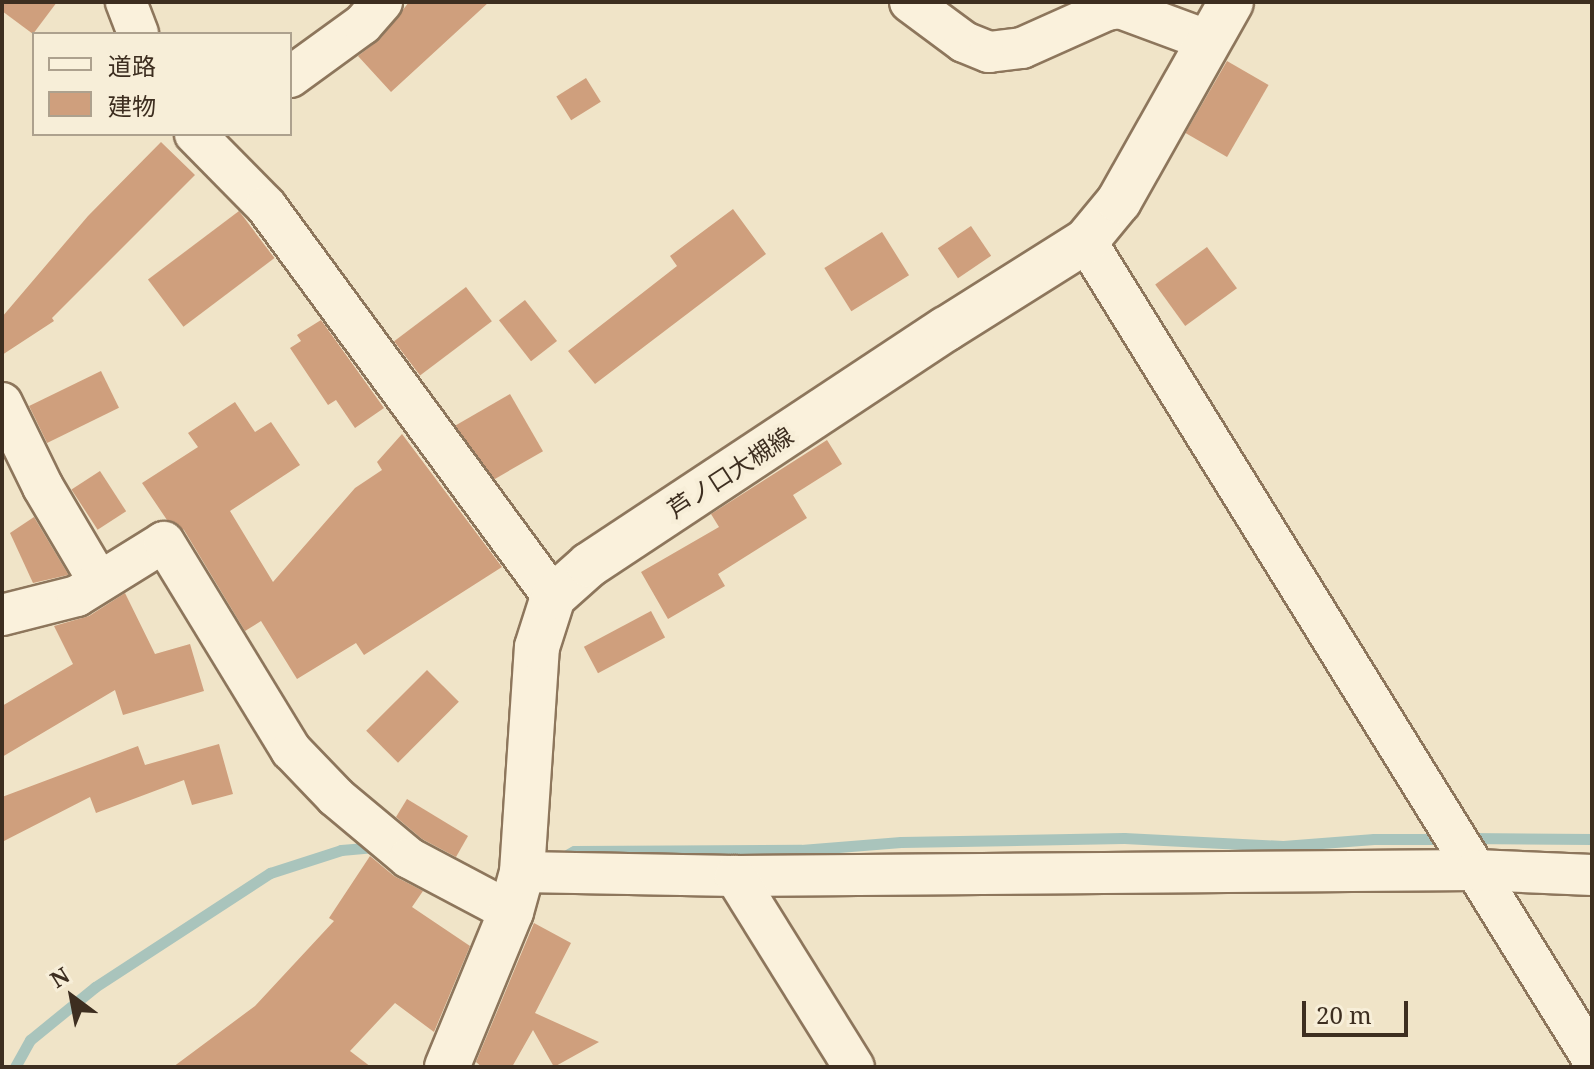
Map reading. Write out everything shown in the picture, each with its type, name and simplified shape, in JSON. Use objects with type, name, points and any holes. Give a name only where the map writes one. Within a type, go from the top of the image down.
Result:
[{"type":"main road","name":"芦ノ口大槻線","points":[[553,597],[589,565],[946,329],[1086,241],[1119,201],[1231,2]]},
{"type":"main road","points":[[447,1067],[516,892],[537,647],[553,597]]},
{"type":"street","points":[[126,2],[137,32]]},
{"type":"street","points":[[292,76],[363,24],[382,2]]},
{"type":"street","points":[[910,2],[964,42],[989,52],[1022,48],[1107,10],[1120,8],[1209,41]]},
{"type":"street","points":[[202,136],[266,206],[553,597]]},
{"type":"street","points":[[1086,241],[1592,1058]]},
{"type":"street","points":[[2,403],[43,487],[98,580]]},
{"type":"street","points":[[2,615],[77,596],[98,580],[164,542],[291,750],[336,797],[409,858],[516,892],[735,876],[1476,870],[1592,875]]},
{"type":"street","points":[[735,876],[854,1067]]},
{"type":"building","points":[[2,2],[57,2],[32,33],[2,11]]},
{"type":"building","points":[[409,2],[489,2],[391,92],[358,56],[380,39]]},
{"type":"building","points":[[1227,61],[1269,85],[1227,157],[1186,133]]},
{"type":"building","points":[[586,78],[601,102],[571,120],[556,97]]},
{"type":"building","points":[[161,142],[195,175],[52,318],[54,321],[2,355],[2,317],[88,216]]},
{"type":"building","points":[[733,209],[766,254],[595,384],[568,351],[677,266],[670,256]]},
{"type":"building","points":[[239,211],[275,258],[183,327],[148,280]]},
{"type":"building","points":[[971,226],[991,256],[958,278],[938,248]]},
{"type":"building","points":[[882,232],[909,275],[851,311],[824,268]]},
{"type":"building","points":[[1207,247],[1237,288],[1185,326],[1155,285]]},
{"type":"building","points":[[466,287],[492,321],[420,376],[394,341]]},
{"type":"building","points":[[525,300],[557,341],[531,361],[499,320]]},
{"type":"building","points":[[321,320],[384,408],[355,428],[336,400],[328,405],[290,348],[301,341],[297,335]]},
{"type":"building","points":[[101,371],[119,408],[47,443],[29,406]]},
{"type":"building","points":[[510,394],[543,451],[488,483],[455,426]]},
{"type":"building","points":[[235,402],[255,432],[271,422],[300,465],[230,511],[273,582],[355,488],[382,470],[377,462],[402,434],[502,567],[364,655],[356,643],[297,679],[261,621],[245,631],[184,530],[167,520],[142,483],[198,447],[188,433]]},
{"type":"building","points":[[827,440],[842,464],[793,495],[807,518],[718,574],[725,586],[668,619],[641,572],[719,527],[711,514]]},
{"type":"building","points":[[100,471],[126,511],[98,530],[71,490]]},
{"type":"building","points":[[34,517],[68,575],[33,583],[10,533]]},
{"type":"building","points":[[125,593],[155,654],[190,644],[204,691],[123,715],[115,690],[2,757],[2,706],[73,664],[54,626],[89,616]]},
{"type":"building","points":[[651,611],[665,637],[598,673],[584,647]]},
{"type":"building","points":[[427,670],[459,702],[398,763],[366,731]]},
{"type":"building","points":[[219,744],[233,794],[192,805],[184,780],[96,813],[90,797],[2,842],[2,797],[138,746],[145,765]]},
{"type":"building","points":[[407,799],[468,836],[456,857],[422,839],[396,817]]},
{"type":"building","points":[[370,856],[394,876],[423,891],[412,907],[470,946],[434,1032],[395,1003],[350,1051],[371,1067],[173,1067],[255,1006],[334,921],[329,918]]},
{"type":"building","points":[[534,923],[571,943],[535,1013],[599,1042],[554,1067],[533,1030],[512,1067],[482,1067],[476,1062]]},
{"type":"waterway","points":[[560,859],[574,851],[801,850],[901,842],[1124,838],[1283,846],[1374,839],[1448,839]]},
{"type":"waterway","points":[[1465,838],[1592,839]]},
{"type":"waterway","points":[[15,1067],[30,1040],[95,987],[270,873],[341,850],[377,847]]}]
